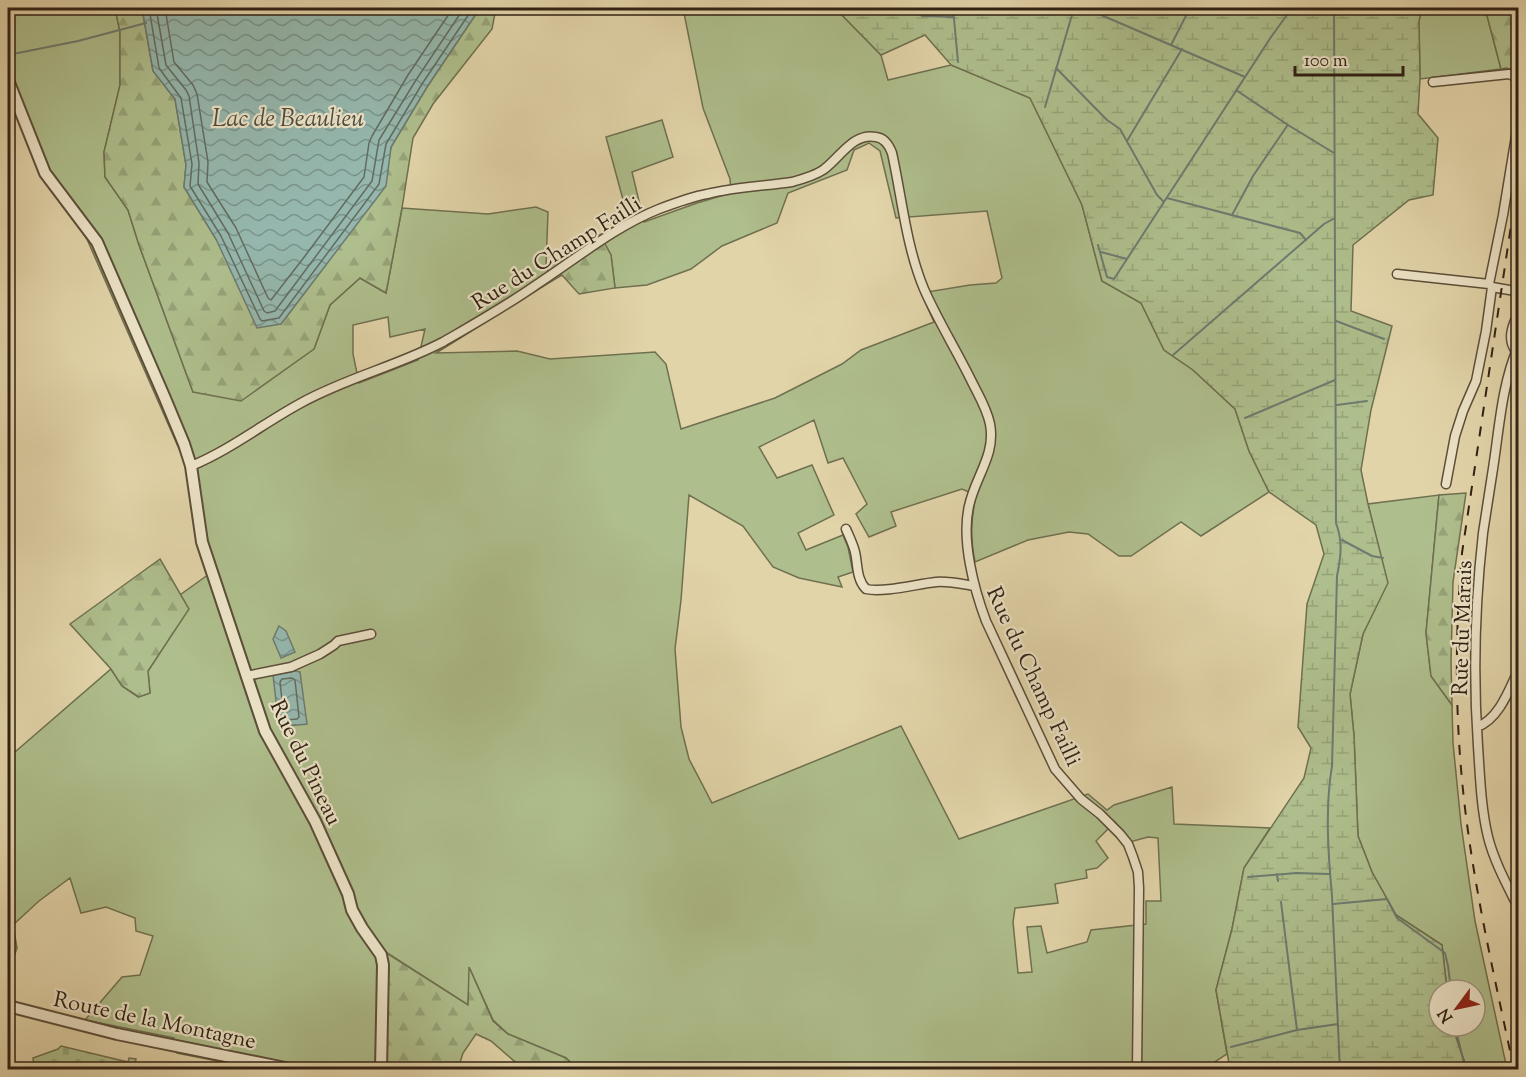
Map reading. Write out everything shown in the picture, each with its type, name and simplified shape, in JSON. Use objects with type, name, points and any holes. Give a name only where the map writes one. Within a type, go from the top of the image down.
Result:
[{"type":"street","points":[[1433,82],[1509,74],[1518,78]]},
{"type":"street","name":"Rue du Pineau","points":[[8,80],[45,173],[97,242],[184,444],[190,466],[202,542],[265,731],[315,820],[348,894],[352,910],[381,955],[383,965],[381,1070]]},
{"type":"street","points":[[1446,484],[1455,436],[1476,381],[1486,332],[1490,285],[1518,124]]},
{"type":"street","name":"Rue du Champ Failli","points":[[190,466],[230,446],[314,396],[409,358],[460,332],[514,300],[643,216],[705,194],[804,179],[825,168],[855,140],[869,136],[880,137],[892,153],[917,271],[931,304],[983,403],[990,424],[992,434],[990,449],[972,494],[967,518],[974,586],[986,621],[1055,770],[1082,800],[1120,834],[1128,844],[1138,872],[1137,1070]]},
{"type":"street","points":[[1397,274],[1490,285],[1518,293]]},
{"type":"street","name":"Rue du Marais","points":[[1518,314],[1511,333],[1511,341],[1514,349],[1517,349],[1503,404],[1483,533],[1476,626],[1477,727],[1488,836],[1496,862],[1518,904]]},
{"type":"street","points":[[846,528],[855,553],[860,579],[866,589],[938,582],[974,586]]},
{"type":"street","points":[[246,676],[291,667],[320,654],[338,641],[371,634]]},
{"type":"street","points":[[1477,727],[1493,715],[1507,697],[1518,670]]},
{"type":"street","name":"Route de la Montagne","points":[[8,1006],[117,1034],[295,1070]]},
{"type":"green space","points":[[8,8],[115,8],[120,32],[120,85],[104,152],[105,177],[128,210],[193,392],[314,349],[330,305],[360,278],[386,293],[402,208],[488,214],[536,207],[548,212],[546,266],[552,281],[436,353],[517,351],[550,359],[655,352],[666,364],[681,429],[775,398],[842,364],[861,350],[934,322],[921,293],[996,283],[1002,278],[987,211],[896,218],[880,151],[869,143],[854,150],[847,170],[788,193],[777,223],[722,246],[691,269],[647,285],[615,288],[611,255],[600,235],[628,218],[606,137],[662,120],[673,157],[632,172],[644,222],[731,193],[730,179],[703,108],[683,8],[835,8],[881,55],[888,80],[951,65],[1030,98],[1082,205],[1102,281],[1141,303],[1164,350],[1193,370],[1235,409],[1249,451],[1269,492],[1201,536],[1181,522],[1131,556],[1119,556],[1088,534],[1069,532],[1028,540],[975,562],[972,528],[976,495],[962,489],[891,512],[896,526],[869,537],[856,514],[867,504],[843,458],[828,463],[814,420],[759,447],[777,478],[812,465],[834,515],[798,533],[806,550],[843,535],[853,572],[838,577],[842,587],[799,578],[773,567],[743,526],[689,495],[675,649],[681,727],[689,759],[712,803],[901,726],[959,839],[1088,794],[1107,810],[1114,805],[1172,787],[1174,824],[1270,828],[1244,868],[1232,929],[1216,990],[1227,1054],[1204,1069],[577,1069],[566,1058],[508,1034],[493,1020],[470,969],[468,1005],[386,952],[383,1069],[258,1069],[177,1053],[174,1038],[85,1020],[122,977],[140,975],[153,936],[136,931],[135,918],[106,907],[81,913],[70,878],[39,901],[13,925],[17,948],[8,974],[8,758],[111,669],[122,686],[138,697],[150,693],[148,671],[188,609],[180,595],[209,574],[187,467],[86,237],[40,170],[8,101]],"holes":[[[388,317],[390,337],[425,329],[418,360],[359,383],[353,354],[353,325]],[[1115,822],[1130,842],[1148,837],[1158,838],[1161,901],[1146,901],[1146,924],[1091,930],[1087,942],[1047,953],[1041,926],[1027,927],[1032,972],[1018,973],[1013,922],[1015,908],[1058,903],[1055,884],[1087,878],[1086,870],[1097,868],[1108,858],[1096,841]]]},
{"type":"green space","points":[[115,8],[142,8],[153,71],[175,99],[186,165],[184,187],[216,239],[281,324],[385,186],[391,147],[427,87],[480,8],[496,8],[492,29],[433,104],[413,138],[386,293],[360,278],[330,305],[314,349],[241,401],[193,392],[128,210],[105,177],[104,152],[120,85],[120,32]]},
{"type":"green space","points":[[835,8],[1422,8],[1419,21],[1418,114],[1438,138],[1433,195],[1409,200],[1353,245],[1351,311],[1392,326],[1371,410],[1361,470],[1388,583],[1363,634],[1350,694],[1358,836],[1372,872],[1396,915],[1442,945],[1446,978],[1427,978],[1427,1038],[1456,1038],[1467,1069],[1230,1069],[1216,990],[1232,929],[1244,868],[1304,778],[1311,748],[1298,727],[1307,604],[1324,554],[1316,525],[1269,492],[1249,451],[1235,409],[1193,370],[1164,350],[1141,303],[1102,281],[1082,205],[1030,98],[951,65],[925,35],[881,55]]},
{"type":"green space","points":[[1422,8],[1485,8],[1501,69],[1420,79],[1419,21]]},
{"type":"green space","points":[[1485,8],[1518,8],[1518,71],[1501,69]]},
{"type":"green space","points":[[600,235],[611,255],[615,288],[579,294],[562,275],[552,281],[546,266]]},
{"type":"green space","points":[[1466,493],[1453,582],[1452,705],[1431,676],[1426,633],[1439,495]]},
{"type":"green space","points":[[1439,495],[1426,633],[1431,676],[1452,705],[1453,743],[1461,824],[1475,921],[1507,1069],[1467,1069],[1456,1038],[1487,1038],[1487,978],[1446,978],[1442,945],[1396,915],[1372,872],[1358,836],[1350,694],[1363,634],[1387,583],[1368,504]]},
{"type":"green space","points":[[160,559],[189,609],[148,671],[150,693],[139,697],[122,686],[111,669],[70,624]]},
{"type":"green space","points":[[385,952],[468,1005],[469,967],[493,1021],[508,1034],[566,1058],[577,1069],[520,1069],[521,1067],[491,1041],[476,1034],[463,1053],[458,1069],[383,1070],[386,1029]]},
{"type":"green space","points":[[61,1046],[128,1062],[129,1058],[136,1059],[134,1069],[34,1069],[33,1058]]},
{"type":"water","name":"Lac de Beaulieu","points":[[142,8],[480,8],[427,87],[391,147],[386,186],[281,324],[257,328],[216,239],[184,187],[186,165],[175,99],[153,71]]},
{"type":"water","points":[[279,626],[286,631],[295,652],[281,658],[273,639]]},
{"type":"water","points":[[300,672],[307,724],[279,727],[273,675]]},
{"type":"waterway","points":[[910,8],[922,16],[954,17]]},
{"type":"waterway","points":[[953,8],[958,62]]},
{"type":"waterway","points":[[1045,107],[1074,8]]},
{"type":"waterway","points":[[1085,8],[1245,77]]},
{"type":"waterway","points":[[1171,45],[1190,8]]},
{"type":"waterway","points":[[1098,245],[1107,277],[1114,279],[1292,8]]},
{"type":"waterway","points":[[1334,8],[1336,523],[1341,549],[1337,576],[1328,831],[1340,1070]]},
{"type":"waterway","points":[[8,55],[78,41],[146,23]]},
{"type":"waterway","points":[[1127,141],[1182,49]]},
{"type":"waterway","points":[[1056,68],[1107,120],[1120,129],[1157,195],[1164,202]]},
{"type":"waterway","points":[[1236,90],[1334,153]]},
{"type":"waterway","points":[[1232,215],[1253,176],[1287,126]]},
{"type":"waterway","points":[[1167,198],[1300,233],[1306,240]]},
{"type":"waterway","points":[[1173,355],[1324,224],[1333,219]]},
{"type":"waterway","points":[[1101,252],[1127,259]]},
{"type":"waterway","points":[[1336,321],[1384,339]]},
{"type":"waterway","points":[[1245,418],[1335,380]]},
{"type":"waterway","points":[[1337,405],[1367,401]]},
{"type":"waterway","points":[[1342,540],[1372,556],[1383,558]]},
{"type":"waterway","points":[[1248,877],[1296,873],[1329,874]]},
{"type":"waterway","points":[[1277,874],[1278,881]]},
{"type":"waterway","points":[[1333,904],[1387,899],[1397,918],[1445,953],[1450,978]]},
{"type":"waterway","points":[[1281,902],[1297,1030]]},
{"type":"waterway","points":[[1231,1047],[1297,1030],[1338,1024]]},
{"type":"waterway","points":[[1458,1038],[1467,1070]]},
{"type":"railway","points":[[1514,1070],[1471,855],[1460,756],[1457,655],[1462,553],[1518,179]]}]
